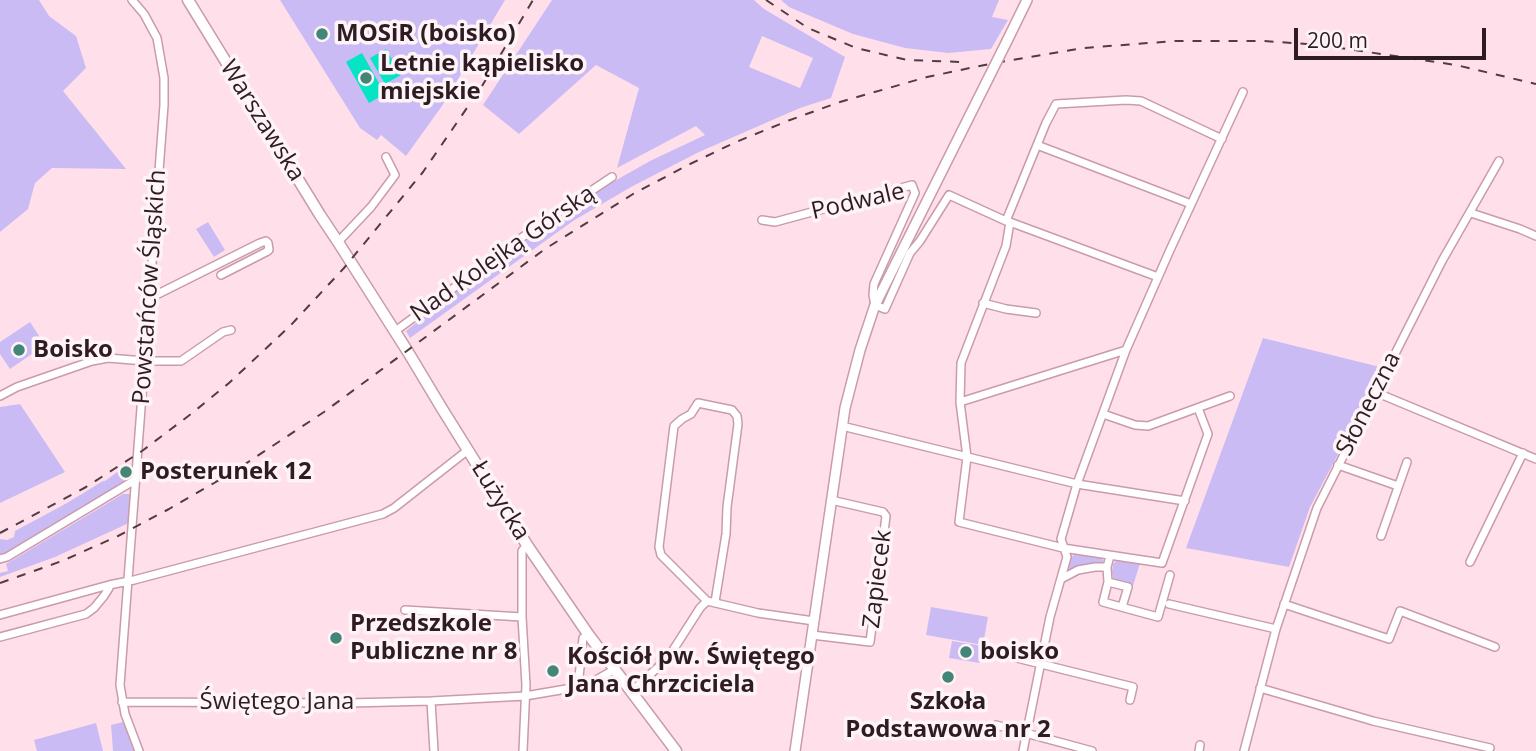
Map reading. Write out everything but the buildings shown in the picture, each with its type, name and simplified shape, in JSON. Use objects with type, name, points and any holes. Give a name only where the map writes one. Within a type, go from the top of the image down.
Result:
[{"type":"main road","name":"Warszawska","points":[[188,0],[338,242]]},
{"type":"main road","name":"Łużycka","points":[[338,242],[527,545],[588,634],[677,751]]},
{"type":"street","name":"Powstańców Śląskich","points":[[132,0],[144,14],[157,38],[164,78],[120,685],[125,715],[139,751]]},
{"type":"street","points":[[795,751],[842,426],[860,350],[875,305],[1027,0]]},
{"type":"street","points":[[1023,751],[1050,617],[1067,557],[1061,539],[1077,484],[1126,350],[1243,92]]},
{"type":"street","points":[[1198,408],[1208,434],[1162,563],[1063,548],[959,522],[967,457],[960,402],[961,363],[1006,246],[1008,221],[1056,104],[1141,101],[1222,139]]},
{"type":"street","points":[[1037,145],[1191,204]]},
{"type":"street","points":[[338,242],[371,207],[395,175],[386,157]]},
{"type":"street","name":"Słoneczna","points":[[1244,751],[1276,629],[1317,508],[1442,261],[1499,161]]},
{"type":"street","name":"Nad Kolejką Górską","points":[[394,332],[528,233],[612,177]]},
{"type":"street","name":"Podwale","points":[[762,220],[775,222],[912,186],[915,193],[874,284],[875,305]]},
{"type":"street","points":[[875,305],[885,309],[910,253],[949,195],[1008,221],[1158,277]]},
{"type":"street","points":[[1471,213],[1536,236]]},
{"type":"street","points":[[150,298],[260,243],[268,243],[269,250],[266,253],[222,275]]},
{"type":"street","points":[[983,303],[1036,313]]},
{"type":"street","points":[[0,396],[17,387],[92,361],[108,358],[181,361],[223,332],[231,330]]},
{"type":"street","points":[[960,402],[1126,350]]},
{"type":"street","points":[[1375,392],[1536,459]]},
{"type":"street","points":[[1103,414],[1135,425],[1148,426],[1230,396]]},
{"type":"street","points":[[631,692],[668,658],[700,608],[711,602],[726,534],[738,424],[737,416],[732,410],[698,403],[691,414],[674,426],[659,547],[661,555],[711,602],[758,613],[814,621]]},
{"type":"street","points":[[842,426],[1077,484],[1185,501]]},
{"type":"street","points":[[0,615],[383,514],[468,450]]},
{"type":"street","points":[[1470,562],[1523,453]]},
{"type":"street","points":[[1381,536],[1407,462]]},
{"type":"street","points":[[1338,465],[1398,486]]},
{"type":"street","points":[[0,559],[135,480]]},
{"type":"street","name":"Zapiecek","points":[[811,635],[870,642],[886,516],[883,512],[831,500]]},
{"type":"street","points":[[523,751],[526,685],[522,551],[527,545]]},
{"type":"street","points":[[1110,556],[1103,602],[1158,617],[1170,575]]},
{"type":"street","points":[[1061,579],[1078,570],[1107,567]]},
{"type":"street","points":[[1108,582],[1128,587],[1122,607]]},
{"type":"street","points":[[0,637],[86,614],[104,596],[108,585]]},
{"type":"street","points":[[1169,604],[1276,629]]},
{"type":"street","points":[[1284,604],[1389,639],[1400,611],[1495,647]]},
{"type":"street","points":[[405,610],[522,617]]},
{"type":"street","points":[[578,687],[583,638],[588,634]]},
{"type":"street","points":[[1009,656],[1133,687],[1130,700]]},
{"type":"street","name":"Świętego Jana","points":[[122,702],[349,703],[524,696],[578,687],[615,669]]},
{"type":"street","points":[[1260,688],[1373,721],[1490,748]]},
{"type":"street","points":[[431,701],[434,751]]},
{"type":"street","points":[[996,725],[1092,751]]},
{"type":"shaded area","points":[[0,0],[39,0],[49,16],[76,36],[86,68],[63,91],[126,169],[52,168],[35,183],[28,209],[0,232]]},
{"type":"shaded area","points":[[280,0],[505,0],[442,106],[406,156],[381,135],[377,140],[360,128]]},
{"type":"shaded area","points":[[552,0],[754,0],[764,9],[845,57],[831,98],[800,108],[699,152],[631,187],[573,221],[410,338],[406,331],[472,278],[548,224],[611,183],[705,135],[696,126],[617,168],[639,88],[596,65],[519,134],[483,105]],"holes":[[[762,36],[813,58],[800,88],[749,67]]]},
{"type":"shaded area","points":[[781,0],[999,0],[992,17],[1008,20],[991,49],[948,53],[905,48],[853,34],[789,7]]},
{"type":"shaded area","points":[[386,49],[401,75],[385,84],[370,58]]},
{"type":"shaded area","name":"Letnie kąpielisko miejskie","points":[[362,53],[385,94],[369,103],[346,62]]},
{"type":"shaded area","points":[[208,222],[225,250],[214,257],[196,229]]},
{"type":"shaded area","name":"Boisko","points":[[30,322],[45,345],[10,369],[0,354],[0,342]]},
{"type":"shaded area","points":[[1263,338],[1384,368],[1310,507],[1289,567],[1186,548]]},
{"type":"shaded area","points":[[20,404],[65,472],[0,503],[0,407]]},
{"type":"shaded area","points":[[120,470],[124,481],[117,487],[0,556],[0,539],[14,537],[15,531]]},
{"type":"shaded area","points":[[123,494],[130,494],[129,523],[55,557],[0,577],[0,573],[8,571],[6,564]]},
{"type":"shaded area","points":[[1075,554],[1101,558],[1103,563],[1079,567],[1066,573],[1069,559]]},
{"type":"shaded area","points":[[1116,561],[1140,563],[1133,586],[1114,581],[1112,572]]},
{"type":"shaded area","points":[[931,607],[988,617],[983,645],[926,635]]},
{"type":"shaded area","name":"boisko","points":[[952,641],[983,646],[980,663],[949,658]]},
{"type":"shaded area","points":[[123,722],[136,751],[113,751],[111,725]]},
{"type":"shaded area","points":[[96,723],[103,751],[37,751],[34,740]]},
{"type":"railway","points":[[0,533],[86,487],[142,451],[229,383],[290,326],[344,268],[423,172],[482,86],[533,0]]},
{"type":"railway","points":[[766,0],[808,28],[856,48],[907,60],[962,62]]},
{"type":"railway","points":[[0,583],[62,561],[118,536],[233,472],[324,412],[545,249],[633,194],[736,142],[840,102],[927,77],[994,63],[1084,48],[1175,41],[1264,41],[1320,45],[1456,65],[1536,84]]},
{"type":"place","name":"MOSiR (boisko)","points":[[322,34]]},
{"type":"place","name":"Letnie kąpielisko miejskie","points":[[366,78]]},
{"type":"place","name":"Boisko","points":[[19,350]]},
{"type":"place","name":"Posterunek 12","points":[[126,472]]},
{"type":"place","name":"Przedszkole Publiczne nr 8","points":[[336,638]]},
{"type":"place","name":"boisko","points":[[966,652]]},
{"type":"place","name":"Kościół pw. Świętego Jana Chrzciciela","points":[[553,671]]},
{"type":"place","name":"Szkoła Podstawowa nr 2","points":[[948,677]]}]
